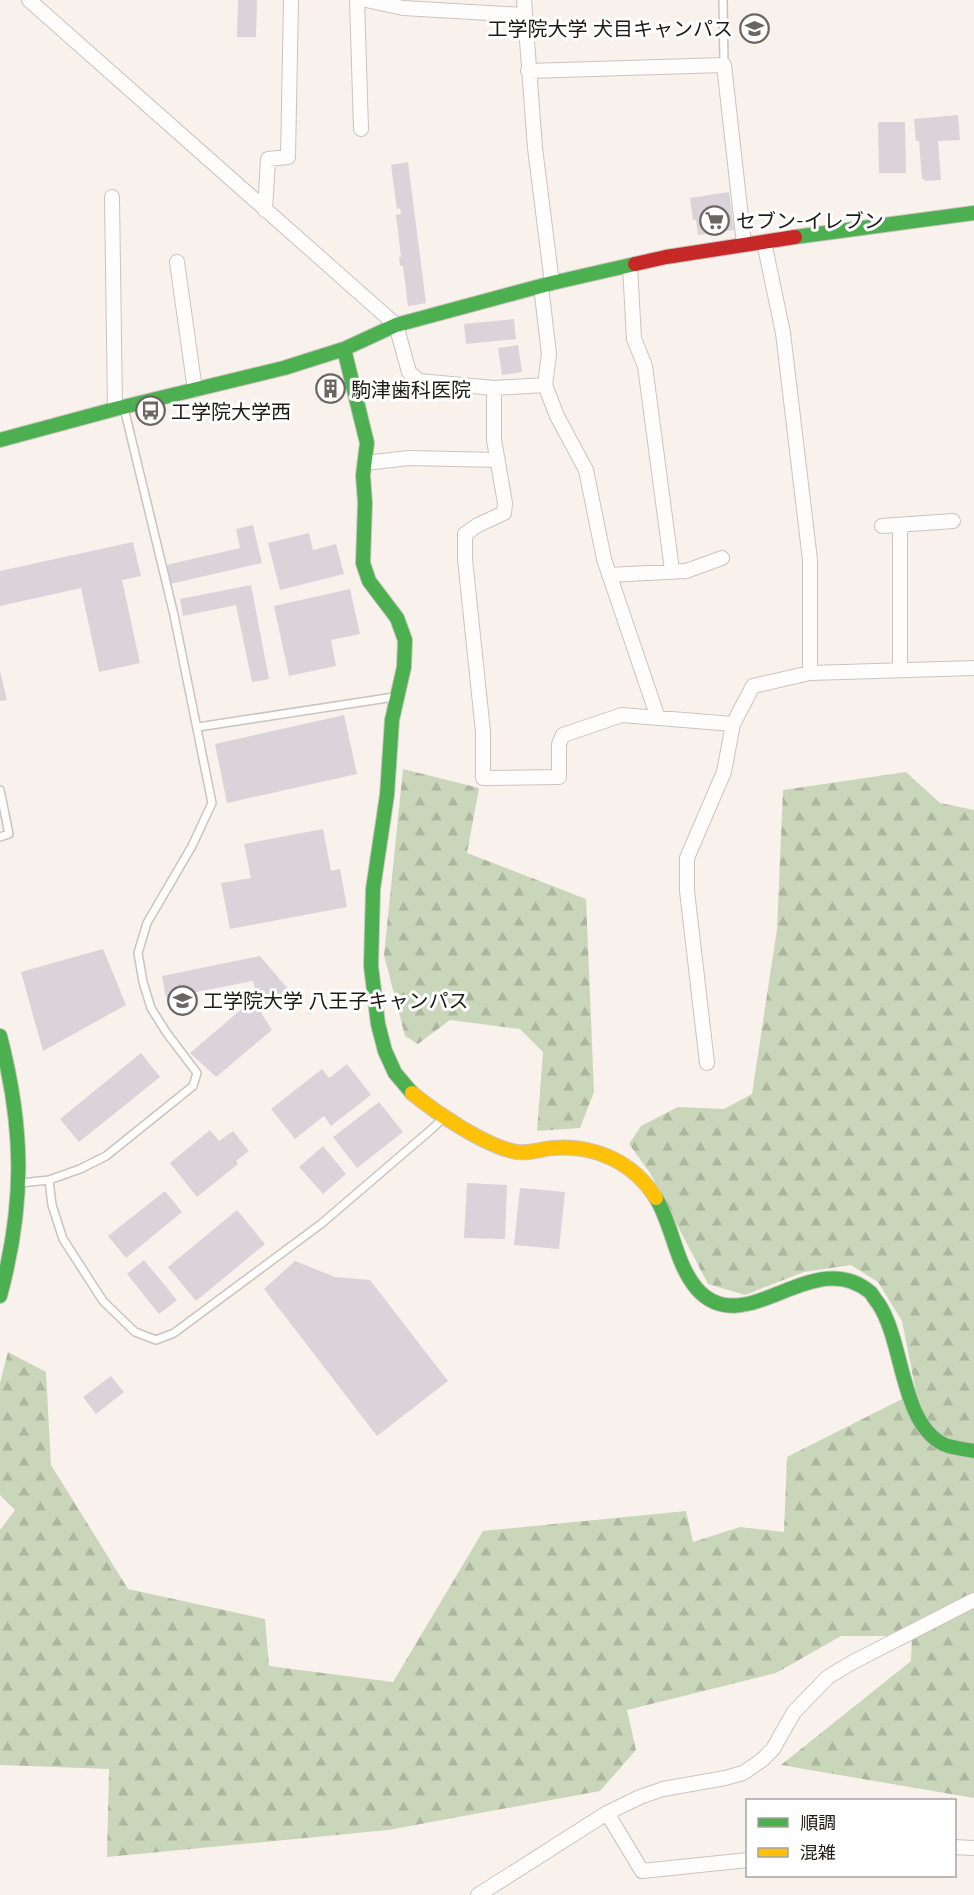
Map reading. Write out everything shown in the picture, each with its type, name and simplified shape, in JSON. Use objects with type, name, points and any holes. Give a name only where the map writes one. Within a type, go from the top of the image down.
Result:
[{"type":"street","points":[[29,0],[396,325],[409,372],[419,381],[494,388],[545,385]]},
{"type":"street","points":[[265,210],[268,159],[288,157],[291,0]]},
{"type":"street","points":[[357,0],[361,129]]},
{"type":"street","points":[[366,0],[403,8],[524,15]]},
{"type":"street","points":[[524,0],[546,285],[549,354],[545,385],[557,416],[586,470],[604,559],[658,718]]},
{"type":"street","points":[[528,70],[724,66],[744,244]]},
{"type":"street","points":[[112,197],[120,408]]},
{"type":"street","points":[[0,440],[284,368],[344,349],[396,325],[546,285],[744,244],[974,213]]},
{"type":"street","points":[[764,242],[783,333],[810,560],[810,674]]},
{"type":"street","points":[[177,262],[195,390]]},
{"type":"street","points":[[630,266],[634,339],[645,366],[672,570]]},
{"type":"street","points":[[344,349],[366,438],[363,474],[366,504],[363,554],[365,573],[402,624],[405,643],[405,664],[396,697],[388,783],[373,893],[371,958],[375,1009],[380,1036],[389,1064],[405,1088],[446,1116],[509,1152],[527,1153],[554,1148],[596,1150],[630,1169],[646,1182],[656,1196],[688,1277],[699,1292],[712,1301],[736,1306],[827,1278],[843,1278],[857,1283],[881,1306],[889,1322],[917,1419],[928,1433],[943,1444],[965,1451],[974,1451]]},
{"type":"street","points":[[494,388],[494,440],[506,503],[504,513],[465,534],[465,559],[483,732],[483,778],[559,777],[560,744],[563,735],[622,715],[733,724]]},
{"type":"street","points":[[365,463],[409,458],[498,460]]},
{"type":"street","points":[[882,526],[953,521]]},
{"type":"street","points":[[900,525],[900,669]]},
{"type":"street","points":[[609,575],[686,571],[722,558]]},
{"type":"street","points":[[707,1063],[687,891],[687,858],[724,772],[733,724],[753,686],[810,674],[974,668]]},
{"type":"street","points":[[0,1036],[10,1072],[18,1119],[21,1183],[14,1244],[0,1296]]},
{"type":"street","points":[[478,1895],[607,1813],[640,1797],[663,1789],[743,1773],[773,1749],[794,1712],[828,1677],[974,1600]]},
{"type":"street","points":[[607,1813],[642,1871],[746,1860]]},
{"type":"street","points":[[956,1848],[974,1848]]},
{"type":"lane","points":[[723,0],[724,66]]},
{"type":"lane","points":[[21,1183],[49,1180],[80,1169],[106,1156],[193,1086],[197,1073],[151,1008],[138,954],[147,922],[195,838],[212,803],[174,615],[120,408]]},
{"type":"lane","points":[[198,727],[396,697]]},
{"type":"lane","points":[[0,790],[9,834],[0,837]]},
{"type":"lane","points":[[49,1180],[52,1205],[63,1239],[103,1301],[135,1332],[156,1340],[174,1333],[321,1224],[446,1116]]},
{"type":"green space","points":[[403,769],[479,788],[467,853],[586,899],[594,1092],[580,1128],[537,1131],[543,1052],[520,1029],[450,1020],[418,1044],[405,1036],[384,955]]},
{"type":"green space","points":[[906,772],[940,803],[974,810],[974,1798],[781,1765],[911,1661],[912,1636],[841,1636],[776,1673],[627,1710],[636,1750],[600,1791],[388,1830],[107,1857],[109,1769],[0,1765],[0,1530],[15,1510],[0,1495],[0,1383],[8,1352],[46,1372],[51,1465],[128,1589],[265,1619],[269,1666],[393,1682],[483,1531],[686,1511],[693,1542],[740,1527],[784,1532],[787,1457],[916,1392],[902,1321],[878,1282],[851,1265],[804,1272],[745,1295],[708,1284],[650,1173],[629,1144],[641,1126],[678,1107],[724,1109],[752,1094],[777,929],[783,790]]},
{"type":"building","points":[[238,0],[257,0],[256,37],[237,37]]},
{"type":"building","points":[[958,115],[960,140],[938,141],[941,180],[925,181],[922,179],[919,141],[916,141],[914,119]]},
{"type":"building","points":[[878,122],[905,122],[906,173],[879,173]]},
{"type":"building","points":[[408,162],[426,303],[408,306],[403,266],[400,266],[399,257],[401,257],[396,215],[401,214],[400,208],[397,209],[391,165]]},
{"type":"building","points":[[729,192],[734,230],[698,235],[690,198]]},
{"type":"building","points":[[514,319],[516,339],[466,344],[464,324]]},
{"type":"building","points":[[518,345],[522,372],[502,375],[498,348]]},
{"type":"building","name":"駒津歯科医院","points":[[340,375],[343,398],[320,402],[317,379]]},
{"type":"building","points":[[253,525],[262,563],[170,584],[166,565],[240,548],[236,529]]},
{"type":"building","points":[[309,533],[313,550],[336,544],[344,574],[280,590],[268,543]]},
{"type":"building","points":[[133,542],[141,576],[122,580],[140,663],[99,672],[81,588],[0,606],[0,571]]},
{"type":"building","points":[[251,585],[269,679],[252,682],[236,605],[183,616],[180,599]]},
{"type":"building","points":[[350,589],[360,634],[331,640],[336,666],[289,676],[274,606]]},
{"type":"building","points":[[0,671],[7,700],[0,701]]},
{"type":"building","points":[[344,715],[357,774],[227,803],[215,744]]},
{"type":"building","points":[[323,829],[331,871],[340,869],[347,907],[230,929],[221,883],[251,878],[244,844]]},
{"type":"building","points":[[103,949],[126,1005],[43,1051],[21,972]]},
{"type":"building","points":[[260,956],[288,989],[260,1011],[272,1030],[216,1077],[190,1053],[257,996],[253,981],[166,998],[162,976]]},
{"type":"building","points":[[141,1053],[160,1077],[79,1142],[60,1119]]},
{"type":"building","points":[[347,1064],[371,1095],[331,1126],[324,1116],[295,1139],[271,1109],[322,1069],[329,1078]]},
{"type":"building","points":[[379,1102],[403,1132],[357,1168],[333,1137]]},
{"type":"building","points":[[210,1130],[219,1141],[233,1131],[249,1151],[236,1161],[238,1164],[197,1197],[170,1163]]},
{"type":"building","points":[[323,1146],[346,1174],[323,1194],[299,1167]]},
{"type":"building","points":[[467,1183],[507,1185],[505,1239],[464,1238]]},
{"type":"building","points":[[520,1188],[565,1192],[559,1249],[514,1245]]},
{"type":"building","points":[[165,1191],[182,1212],[126,1258],[108,1236]]},
{"type":"building","points":[[237,1210],[265,1244],[196,1301],[168,1267]]},
{"type":"building","points":[[144,1260],[177,1300],[159,1314],[127,1274]]},
{"type":"building","points":[[295,1261],[335,1277],[370,1280],[448,1381],[377,1436],[264,1289]]},
{"type":"building","points":[[111,1376],[124,1392],[96,1414],[83,1397]]},
{"type":"traffic: fast","points":[[795,237],[974,213]]},
{"type":"traffic: fast","points":[[0,440],[284,368],[344,349],[396,325],[552,283],[635,264]]},
{"type":"traffic: fast","points":[[344,349],[367,443],[363,475],[365,503],[363,563],[369,581],[397,618],[405,640],[404,667],[392,720],[387,795],[373,889],[371,966],[378,1024],[385,1051],[395,1073],[412,1093]]},
{"type":"traffic: fast","points":[[0,1036],[14,1103],[18,1166],[14,1229],[0,1296]]},
{"type":"traffic: fast","points":[[656,1198],[690,1279],[697,1289],[716,1303],[736,1306],[758,1301],[803,1284],[826,1279],[848,1280],[870,1292],[886,1319],[910,1400],[918,1418],[929,1433],[943,1444],[974,1451]]},
{"type":"traffic: slow","points":[[412,1093],[460,1127],[488,1142],[512,1151],[553,1148],[584,1149],[612,1158],[637,1175],[656,1198]]},
{"type":"traffic: jam","points":[[635,264],[795,237]]},
{"type":"place","name":"工学院大学 犬目キャンパス","points":[[754,28]]},
{"type":"place","name":"セブン-イレブン","points":[[715,220]]},
{"type":"place","name":"駒津歯科医院","points":[[330,389]]},
{"type":"place","name":"工学院大学西","points":[[150,411]]},
{"type":"place","name":"工学院大学 八王子キャンパス","points":[[182,1000]]}]
